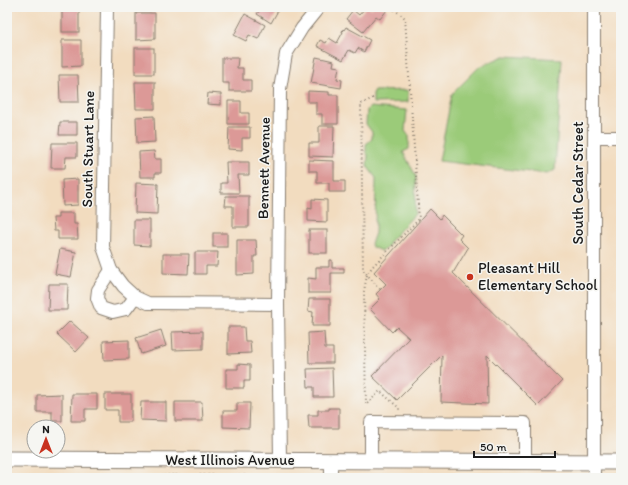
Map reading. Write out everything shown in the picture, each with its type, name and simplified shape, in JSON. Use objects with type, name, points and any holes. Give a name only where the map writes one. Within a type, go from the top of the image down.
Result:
[{"type":"main road","name":"West Illinois Avenue","points":[[7,459],[621,462]]},
{"type":"street","name":"South Stuart Lane","points":[[106,7],[103,247],[111,270],[123,286],[136,297]]},
{"type":"street","name":"Bennett Avenue","points":[[280,460],[278,304],[280,89],[286,54],[302,28],[319,7]]},
{"type":"street","name":"South Cedar Street","points":[[594,7],[594,478]]},
{"type":"street","points":[[594,137],[621,137]]},
{"type":"street","points":[[111,270],[98,290],[96,298],[101,308],[113,312],[126,309],[136,297],[148,303],[278,304]]},
{"type":"street","points":[[371,461],[371,422],[525,423],[524,461]]},
{"type":"street","points":[[331,461],[331,478]]},
{"type":"path","points":[[391,7],[405,18],[419,219],[372,267],[367,275],[364,291],[366,405],[380,391],[399,408],[399,422]]},
{"type":"path","points":[[373,98],[361,104],[363,270],[380,289]]},
{"type":"path","points":[[140,478],[172,475],[241,475],[262,478]]},
{"type":"green space","points":[[504,56],[562,59],[555,170],[547,174],[439,161],[452,94],[479,67]]},
{"type":"green space","points":[[408,90],[408,102],[373,103],[373,91]]},
{"type":"green space","points":[[370,107],[407,110],[405,131],[409,136],[409,149],[403,152],[416,176],[415,214],[390,241],[389,245],[381,251],[372,247],[371,244],[375,233],[376,178],[367,166],[368,155],[366,152],[366,144],[372,139],[372,132],[366,124],[367,110]]},
{"type":"building","points":[[62,7],[79,7],[79,32],[62,32]]},
{"type":"building","points":[[262,7],[280,7],[271,23],[257,14]]},
{"type":"building","points":[[366,7],[371,9],[373,7],[382,7],[387,10],[380,19],[376,16],[363,32],[346,19],[353,10],[359,15]]},
{"type":"building","points":[[136,13],[155,13],[155,39],[136,40]]},
{"type":"building","points":[[245,14],[265,25],[258,39],[249,35],[246,41],[234,35]]},
{"type":"building","points":[[346,27],[370,40],[364,52],[358,48],[355,53],[349,50],[343,60],[317,46],[320,40],[326,43],[329,38],[337,43],[343,29],[344,30]]},
{"type":"building","points":[[62,40],[81,40],[81,66],[62,67]]},
{"type":"building","points":[[135,48],[154,48],[154,74],[135,74]]},
{"type":"building","points":[[316,57],[334,61],[333,66],[339,67],[337,79],[342,80],[341,88],[311,83]]},
{"type":"building","points":[[222,58],[238,58],[237,68],[243,68],[243,80],[251,80],[251,91],[229,91],[229,83],[222,83]]},
{"type":"building","points":[[59,75],[78,75],[79,102],[60,102]]},
{"type":"building","points":[[135,82],[155,82],[155,109],[136,109]]},
{"type":"building","points":[[308,91],[329,92],[329,95],[338,95],[338,124],[322,124],[322,114],[316,114],[316,102],[308,102]]},
{"type":"building","points":[[208,93],[221,94],[221,105],[207,104]]},
{"type":"building","points":[[228,101],[241,101],[241,113],[249,113],[249,124],[228,124]]},
{"type":"building","points":[[154,116],[155,142],[137,143],[136,117]]},
{"type":"building","points":[[60,122],[77,122],[77,135],[59,135]]},
{"type":"building","points":[[319,126],[334,126],[333,157],[309,156],[309,143],[319,143]]},
{"type":"building","points":[[229,127],[250,127],[250,138],[242,138],[242,150],[228,149]]},
{"type":"building","points":[[52,143],[77,143],[77,157],[66,157],[65,168],[51,168]]},
{"type":"building","points":[[154,151],[155,159],[161,159],[161,173],[155,173],[155,177],[140,177],[139,152]]},
{"type":"building","points":[[309,160],[334,161],[334,181],[345,181],[345,192],[329,192],[329,183],[317,183],[317,171],[309,171]]},
{"type":"building","points":[[226,162],[249,162],[249,175],[238,175],[239,193],[221,193],[221,183],[227,183]]},
{"type":"building","points":[[78,179],[78,205],[63,206],[62,180]]},
{"type":"building","points":[[136,183],[158,184],[157,214],[135,213]]},
{"type":"building","points":[[226,196],[249,196],[249,227],[233,227],[233,206],[225,206]]},
{"type":"building","points":[[312,199],[327,200],[327,222],[308,221],[308,208],[312,209]]},
{"type":"building","points":[[430,209],[440,219],[442,215],[462,235],[459,239],[468,248],[453,273],[562,381],[538,406],[487,355],[488,404],[441,402],[442,355],[397,400],[372,376],[409,338],[397,327],[392,332],[370,309],[380,299],[376,294],[386,284],[374,272]]},
{"type":"building","points":[[58,213],[74,213],[74,224],[77,224],[78,239],[58,239],[58,231],[54,231],[53,218],[58,218]]},
{"type":"building","points":[[134,220],[150,220],[150,246],[134,245]]},
{"type":"building","points":[[309,230],[327,230],[327,253],[309,253]]},
{"type":"building","points":[[213,233],[227,233],[227,247],[213,247]]},
{"type":"building","points":[[237,240],[256,240],[257,256],[254,256],[254,274],[237,275]]},
{"type":"building","points":[[60,249],[76,252],[71,277],[55,274]]},
{"type":"building","points":[[195,252],[218,252],[217,266],[206,266],[206,274],[195,274]]},
{"type":"building","points":[[163,254],[189,254],[188,274],[163,273]]},
{"type":"building","points":[[329,260],[332,260],[332,268],[344,268],[344,273],[331,273],[331,293],[308,293],[308,278],[316,279],[316,267],[329,267]]},
{"type":"building","points":[[49,284],[68,284],[67,310],[48,310]]},
{"type":"building","points":[[309,299],[330,299],[330,326],[312,326],[313,312],[308,311]]},
{"type":"building","points":[[70,321],[89,338],[76,352],[57,334]]},
{"type":"building","points":[[228,327],[244,327],[245,341],[250,341],[251,353],[228,354]]},
{"type":"building","points":[[161,330],[166,346],[141,354],[136,338]]},
{"type":"building","points":[[203,331],[203,349],[173,350],[172,332]]},
{"type":"building","points":[[324,332],[325,348],[333,348],[333,363],[309,363],[308,333]]},
{"type":"building","points":[[129,340],[129,359],[104,360],[103,341]]},
{"type":"building","points":[[238,364],[250,365],[250,381],[244,381],[244,388],[226,388],[226,369],[238,369]]},
{"type":"building","points":[[332,368],[333,397],[314,397],[314,387],[308,387],[307,369]]},
{"type":"building","points":[[62,394],[62,419],[52,419],[52,412],[37,412],[37,395]]},
{"type":"building","points":[[72,394],[97,394],[97,409],[85,409],[85,421],[71,421]]},
{"type":"building","points":[[105,394],[131,394],[131,422],[118,422],[118,410],[105,410]]},
{"type":"building","points":[[141,402],[166,402],[166,421],[140,420]]},
{"type":"building","points":[[175,402],[202,402],[203,421],[175,421]]},
{"type":"building","points":[[237,403],[250,403],[249,428],[223,427],[223,411],[237,411]]},
{"type":"building","points":[[329,408],[339,408],[339,428],[309,428],[308,415],[318,415],[318,410],[329,410]]},
{"type":"place","name":"Pleasant Hill Elementary School","points":[[470,277]]}]
